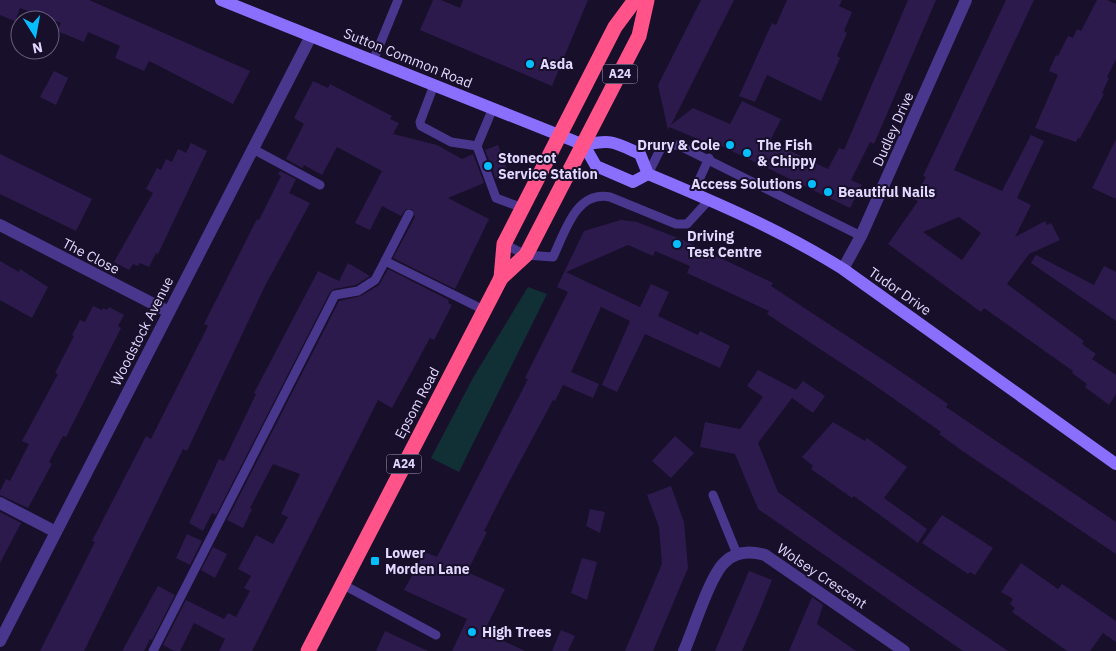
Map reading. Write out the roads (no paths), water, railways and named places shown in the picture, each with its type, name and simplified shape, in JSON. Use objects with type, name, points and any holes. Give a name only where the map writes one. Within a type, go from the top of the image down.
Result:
[{"type":"highway","name":"A24","points":[[560,135],[615,27],[631,2]]},
{"type":"highway","name":"A24","points":[[584,145],[639,36],[647,6]]},
{"type":"highway","name":"Epsom Road","points":[[501,278],[504,244],[560,135]]},
{"type":"highway","name":"Epsom Road","points":[[308,651],[501,278],[526,255],[584,145]]},
{"type":"main road","name":"Sutton Common Road","points":[[221,0],[584,145]]},
{"type":"main road","points":[[608,140],[640,154],[648,174],[633,182],[596,166],[584,145],[608,140]]},
{"type":"main road","name":"Tudor Drive","points":[[648,174],[778,231],[843,269],[1116,464]]},
{"type":"street","name":"Dudley Drive","points":[[843,269],[861,236],[966,0]]},
{"type":"street","name":"Woodstock Avenue","points":[[0,641],[311,36]]},
{"type":"street","name":"The Close","points":[[0,225],[169,312]]},
{"type":"street","points":[[0,503],[56,532]]},
{"type":"street","name":"Wolsey Crescent","points":[[737,554],[753,552],[765,555],[904,651]]},
{"type":"street","points":[[684,651],[716,576],[724,562],[737,554]]},
{"type":"lane","points":[[373,60],[398,0]]},
{"type":"lane","points":[[631,2],[647,6]]},
{"type":"lane","points":[[434,85],[420,122],[421,126],[451,142],[477,146]]},
{"type":"lane","points":[[493,108],[477,146],[496,198],[522,208]]},
{"type":"lane","points":[[648,174],[662,146],[678,145],[709,158],[861,236]]},
{"type":"lane","points":[[253,149],[320,185]]},
{"type":"lane","points":[[693,193],[709,158]]},
{"type":"lane","points":[[504,244],[526,255],[553,257],[577,209],[590,197],[600,195],[610,197],[676,224],[687,224],[709,200]]},
{"type":"lane","points":[[153,651],[335,295],[358,291],[375,280],[409,214]]},
{"type":"lane","points":[[385,261],[484,310]]},
{"type":"lane","points":[[713,495],[737,554]]},
{"type":"lane","points":[[342,584],[436,635]]},
{"type":"place","name":"Asda","points":[[530,64]]},
{"type":"place","name":"Drury & Cole","points":[[730,145]]},
{"type":"place","name":"The Fish & Chippy","points":[[747,153]]},
{"type":"place","name":"Stonecot Service Station","points":[[488,166]]},
{"type":"place","name":"Access Solutions","points":[[812,184]]},
{"type":"place","name":"Beautiful Nails","points":[[828,192]]},
{"type":"place","name":"Driving Test Centre","points":[[677,244]]},
{"type":"place","name":"Lower Morden Lane","points":[[375,561]]},
{"type":"place","name":"High Trees","points":[[472,632]]}]
